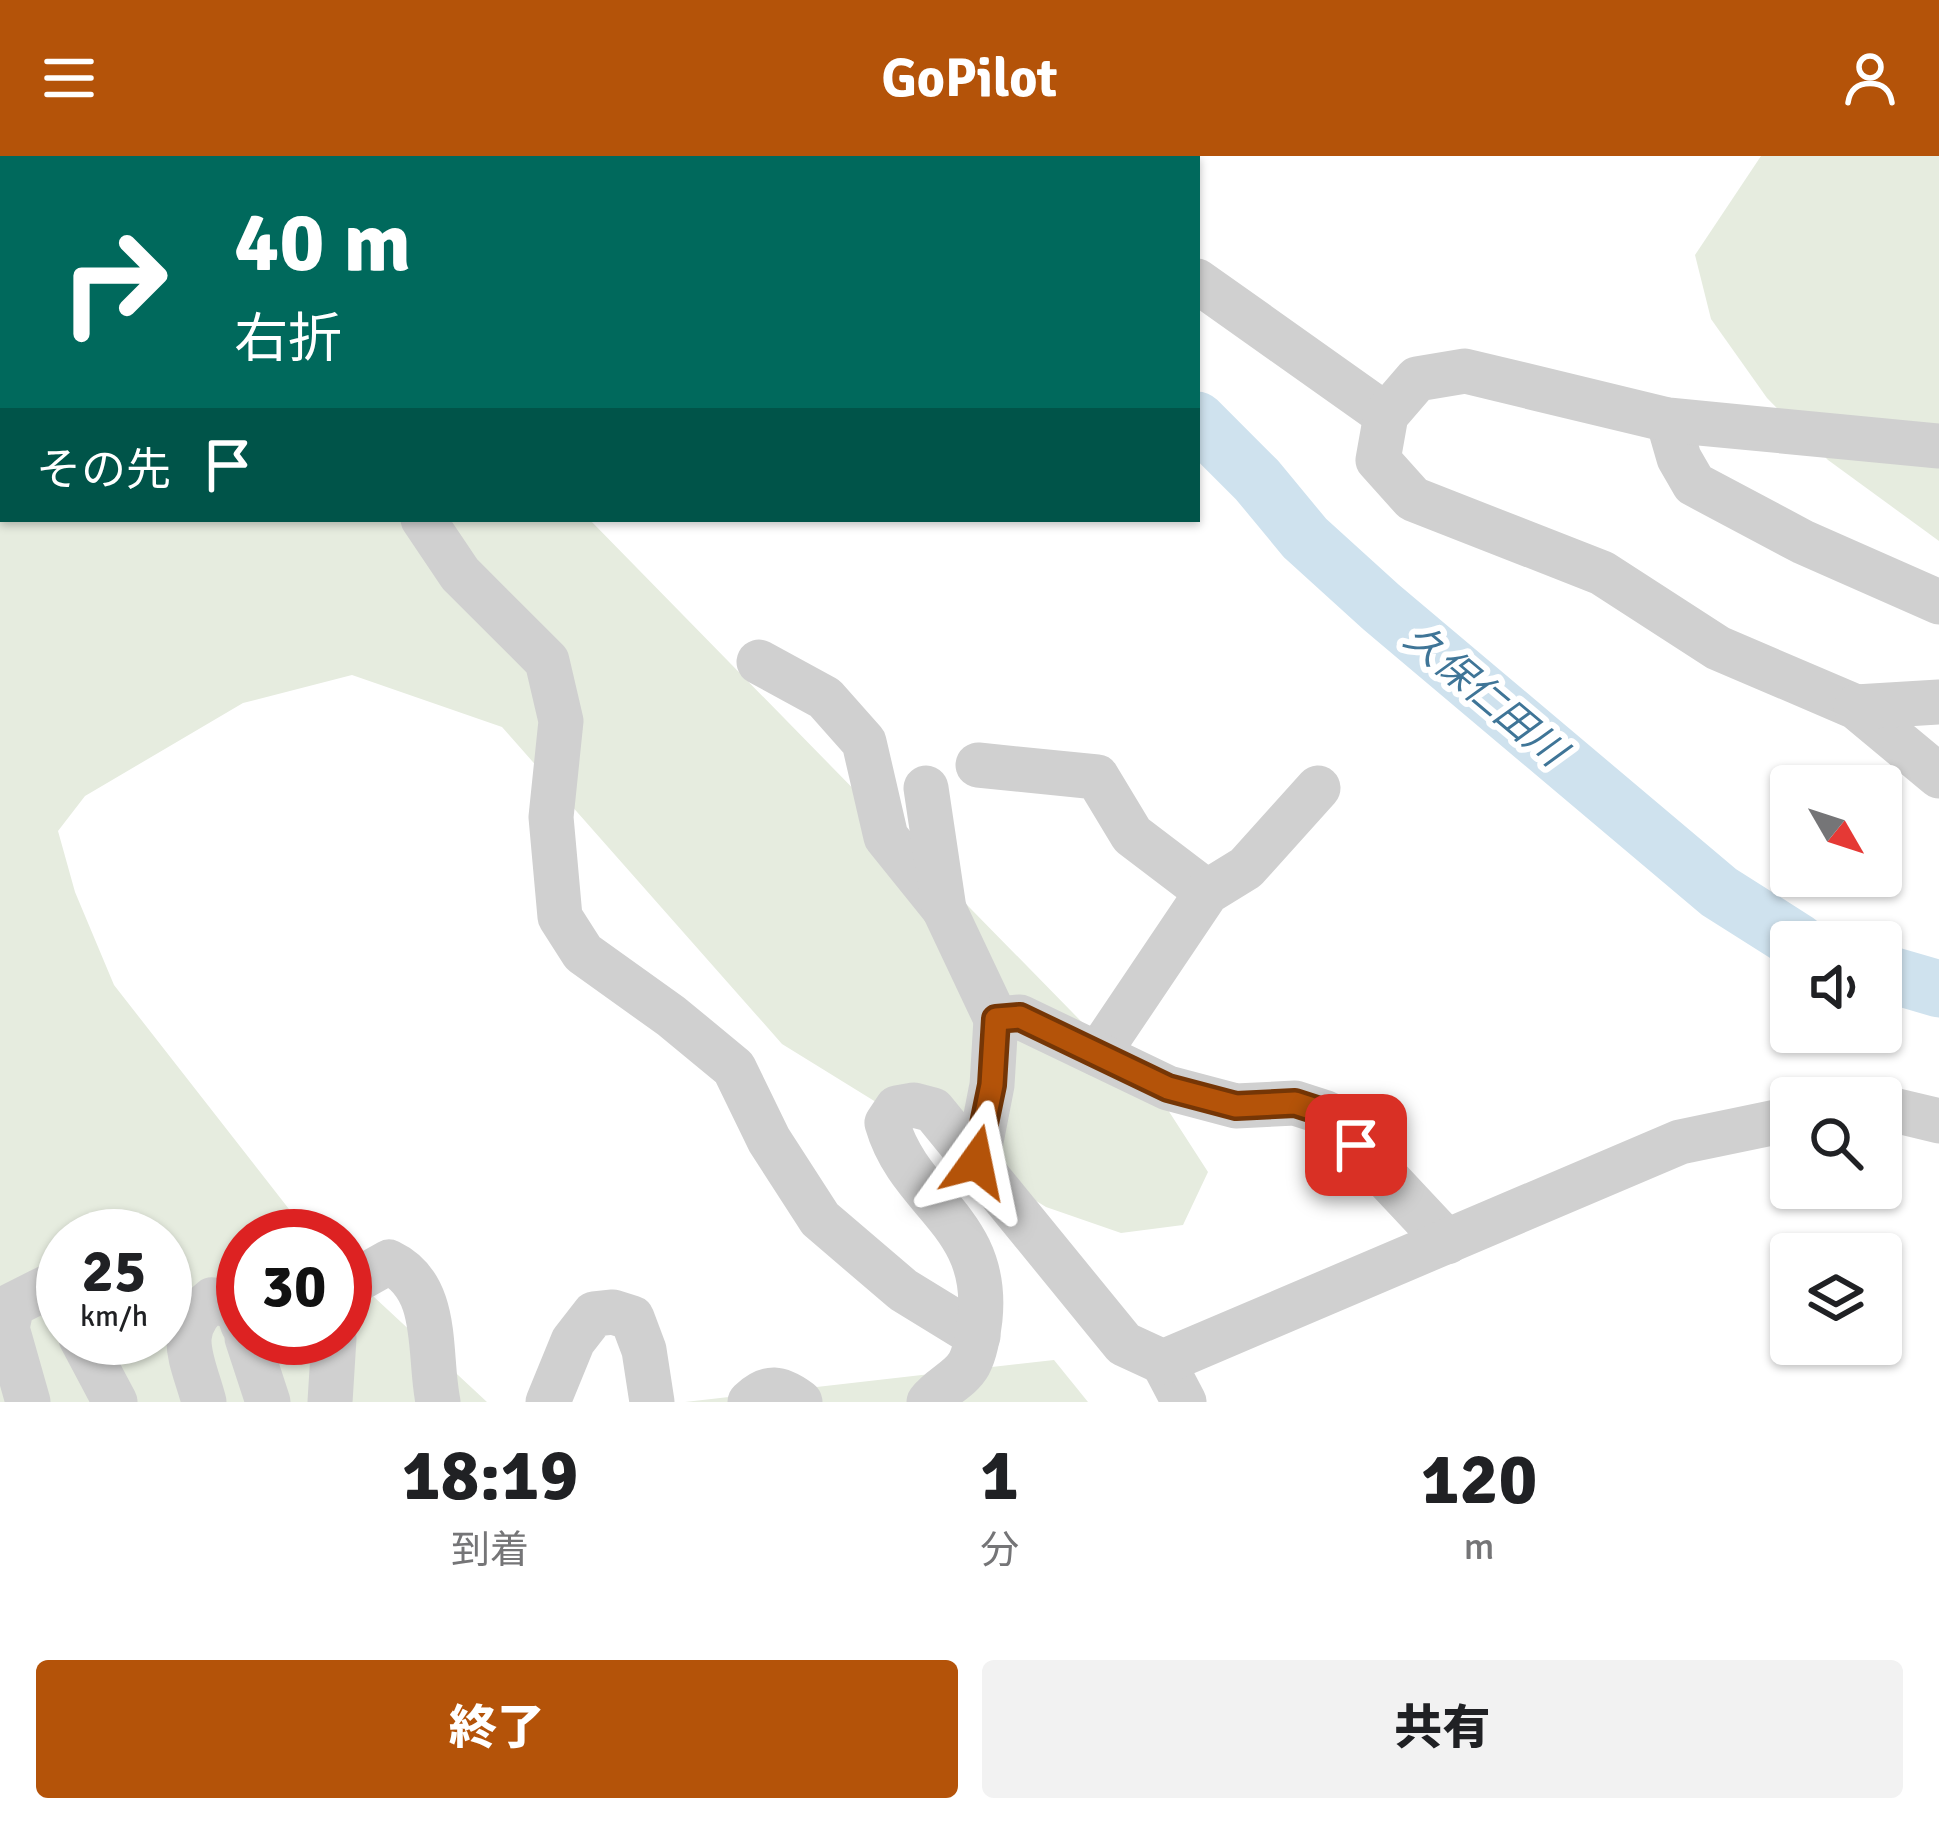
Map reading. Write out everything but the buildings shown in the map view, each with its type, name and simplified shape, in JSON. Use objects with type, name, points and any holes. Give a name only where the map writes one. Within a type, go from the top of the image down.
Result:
[{"type":"street","points":[[1200,283],[1386,415]]},
{"type":"street","points":[[1939,446],[1668,420],[1466,371],[1417,380],[1386,415],[1378,460],[1413,499],[1602,573],[1718,648],[1856,707],[1939,776]]},
{"type":"street","points":[[1668,420],[1679,458],[1694,484],[1803,542],[1939,602]]},
{"type":"street","points":[[425,522],[460,574],[547,661],[561,721],[551,817],[560,917],[583,953],[734,1068],[769,1140],[820,1219],[903,1290],[978,1336]]},
{"type":"street","points":[[759,662],[825,698],[864,742],[886,837],[944,909],[996,1019],[992,1085],[976,1162]]},
{"type":"street","points":[[1856,707],[1939,702]]},
{"type":"street","points":[[978,765],[1097,777],[1132,835],[1207,892]]},
{"type":"street","points":[[926,788],[944,909]]},
{"type":"street","points":[[1098,1054],[1207,892],[1246,868],[1318,788]]},
{"type":"street","points":[[996,1019],[1020,1017],[1168,1088],[1236,1106],[1295,1103],[1326,1113],[1447,1242]]},
{"type":"street","points":[[929,1402],[969,1365],[978,1336],[982,1294],[971,1246],[895,1150],[887,1123],[897,1108],[914,1105],[933,1110],[1124,1344],[1174,1382],[1447,1242],[1680,1142],[1770,1123]]},
{"type":"street","points":[[1902,1112],[1939,1121]]},
{"type":"street","points":[[372,1272],[389,1262],[410,1272],[425,1296],[438,1402]]},
{"type":"street","points":[[28,1402],[7,1328],[12,1305],[36,1293]]},
{"type":"street","points":[[204,1402],[187,1340],[194,1315],[216,1301]]},
{"type":"street","points":[[548,1402],[573,1341],[594,1314],[614,1312],[632,1318],[644,1350],[652,1402]]},
{"type":"street","points":[[95,1365],[115,1402]]},
{"type":"street","points":[[256,1365],[268,1402]]},
{"type":"street","points":[[330,1402],[332,1365]]},
{"type":"street","points":[[750,1402],[765,1389],[780,1388],[800,1402]]},
{"type":"shaded area","points":[[1761,156],[1939,156],[1939,541],[1828,460],[1767,398],[1711,319],[1695,255]]},
{"type":"shaded area","points":[[0,522],[592,522],[1168,1110],[1208,1172],[1183,1225],[1121,1233],[1046,1207],[782,1044],[502,727],[352,675],[243,703],[85,796],[58,831],[75,892],[114,985],[289,1209],[216,1209],[216,1365],[372,1365],[372,1295],[487,1402],[0,1402]]},
{"type":"shaded area","points":[[1054,1360],[1088,1402],[685,1402]]},
{"type":"waterway","name":"久保仁田川","points":[[1200,423],[1257,480],[1305,538],[1381,607],[1719,892],[1770,924]]},
{"type":"waterway","name":"久保仁田川","points":[[1902,978],[1939,989]]},
{"type":"route","points":[[976,1162],[992,1085],[996,1019],[1020,1017],[1168,1088],[1236,1106],[1295,1103],[1326,1113],[1356,1145]]}]
